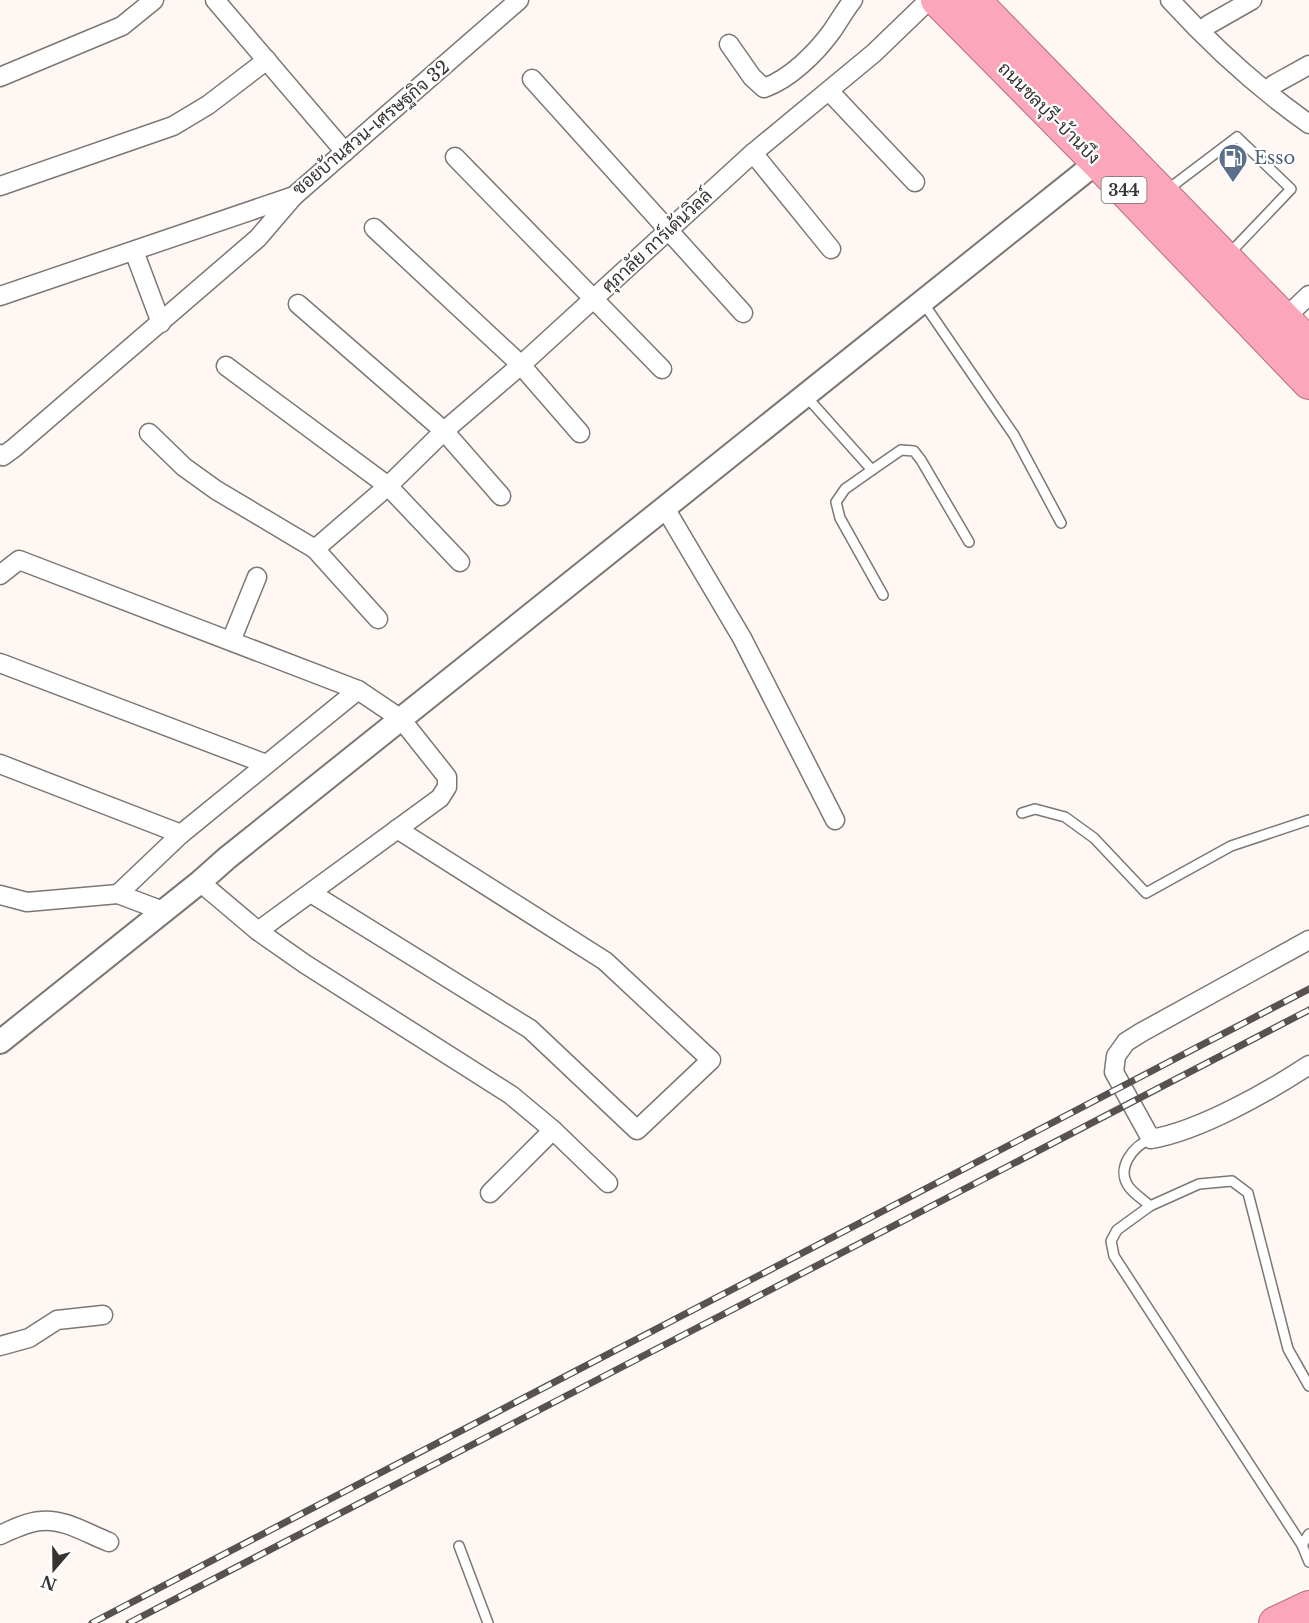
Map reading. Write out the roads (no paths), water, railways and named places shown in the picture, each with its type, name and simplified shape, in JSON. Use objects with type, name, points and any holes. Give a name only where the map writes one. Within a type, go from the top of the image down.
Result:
[{"type":"highway","name":"ถนนชลบุรี-บ้านบึง","points":[[937,0],[1309,382]]},
{"type":"highway","name":"ถนนชลบุรี-บ้านบึง","points":[[974,0],[1309,344]]},
{"type":"highway","points":[[1275,1623],[1309,1607]]},
{"type":"street","points":[[0,77],[122,27],[154,0]]},
{"type":"street","points":[[215,0],[345,152]]},
{"type":"street","name":"ซอยบ้านสวน-เศรษฐกิจ 32","points":[[0,296],[294,196],[519,0]]},
{"type":"street","points":[[729,44],[752,77],[764,88],[777,83],[807,59],[831,33],[853,0]]},
{"type":"street","name":"ศุภาลัย การ์เด้นวิลล์","points":[[315,549],[388,486],[444,431],[520,366],[753,153],[874,53],[929,0]]},
{"type":"street","points":[[1170,0],[1197,29],[1270,97],[1309,124]]},
{"type":"street","points":[[1208,25],[1252,0]]},
{"type":"street","points":[[0,186],[173,126],[208,105],[267,60]]},
{"type":"street","points":[[1273,85],[1309,65]]},
{"type":"street","points":[[532,79],[743,313]]},
{"type":"street","points":[[829,91],[915,182]]},
{"type":"street","points":[[753,153],[831,249]]},
{"type":"street","points":[[455,157],[662,369]]},
{"type":"street","points":[[0,1042],[1097,162]]},
{"type":"street","points":[[0,454],[3,456],[14,448],[258,238],[294,196]]},
{"type":"street","points":[[374,228],[520,366],[580,434]]},
{"type":"street","points":[[134,251],[161,323]]},
{"type":"street","points":[[1284,319],[1309,295]]},
{"type":"street","points":[[298,304],[444,431],[501,496]]},
{"type":"street","points":[[226,366],[388,486],[460,562]]},
{"type":"street","points":[[149,433],[184,467],[200,479],[315,549],[378,619]]},
{"type":"street","points":[[665,508],[742,638],[835,820]]},
{"type":"street","points":[[0,574],[19,560],[358,690],[401,719],[447,777],[447,787],[440,798],[258,931]]},
{"type":"street","points":[[231,641],[258,577]]},
{"type":"street","points":[[0,663],[266,764]]},
{"type":"street","points":[[118,894],[181,834],[358,690]]},
{"type":"street","points":[[0,764],[181,834]]},
{"type":"street","points":[[311,893],[530,1029],[637,1130],[711,1060],[605,961],[397,829]]},
{"type":"street","points":[[200,882],[258,931],[305,964],[511,1095],[553,1130],[608,1183]]},
{"type":"street","points":[[0,895],[27,902],[118,894],[164,911]]},
{"type":"street","points":[[1309,940],[1126,1042],[1116,1056],[1114,1072],[1151,1139],[1165,1137],[1216,1116],[1286,1080],[1309,1065]]},
{"type":"street","points":[[490,1193],[553,1130]]},
{"type":"street","points":[[0,1346],[29,1338],[57,1320],[103,1315]]},
{"type":"street","points":[[0,1535],[40,1521],[57,1522],[109,1542]]},
{"type":"lane","points":[[1162,194],[1238,136],[1291,189],[1225,258]]},
{"type":"lane","points":[[922,302],[1014,435],[1061,523]]},
{"type":"lane","points":[[805,395],[872,470]]},
{"type":"lane","points":[[883,595],[840,518],[836,502],[844,489],[901,450],[914,451],[921,460],[969,542]]},
{"type":"lane","points":[[1022,813],[1035,809],[1065,817],[1094,838],[1146,893],[1231,846],[1309,820]]},
{"type":"lane","points":[[1150,1206],[1127,1186],[1124,1170],[1128,1156],[1141,1143],[1151,1139]]},
{"type":"lane","points":[[1309,1386],[1288,1350],[1248,1193],[1232,1181],[1198,1184],[1150,1206],[1117,1230],[1111,1241],[1114,1256],[1302,1545],[1309,1562]]},
{"type":"lane","points":[[1302,1545],[1309,1534]]},
{"type":"lane","points":[[459,1546],[488,1623]]},
{"type":"railway","points":[[92,1623],[1309,989]]},
{"type":"railway","points":[[129,1623],[1309,1010]]},
{"type":"place","name":"Esso","points":[[1233,184]]}]
